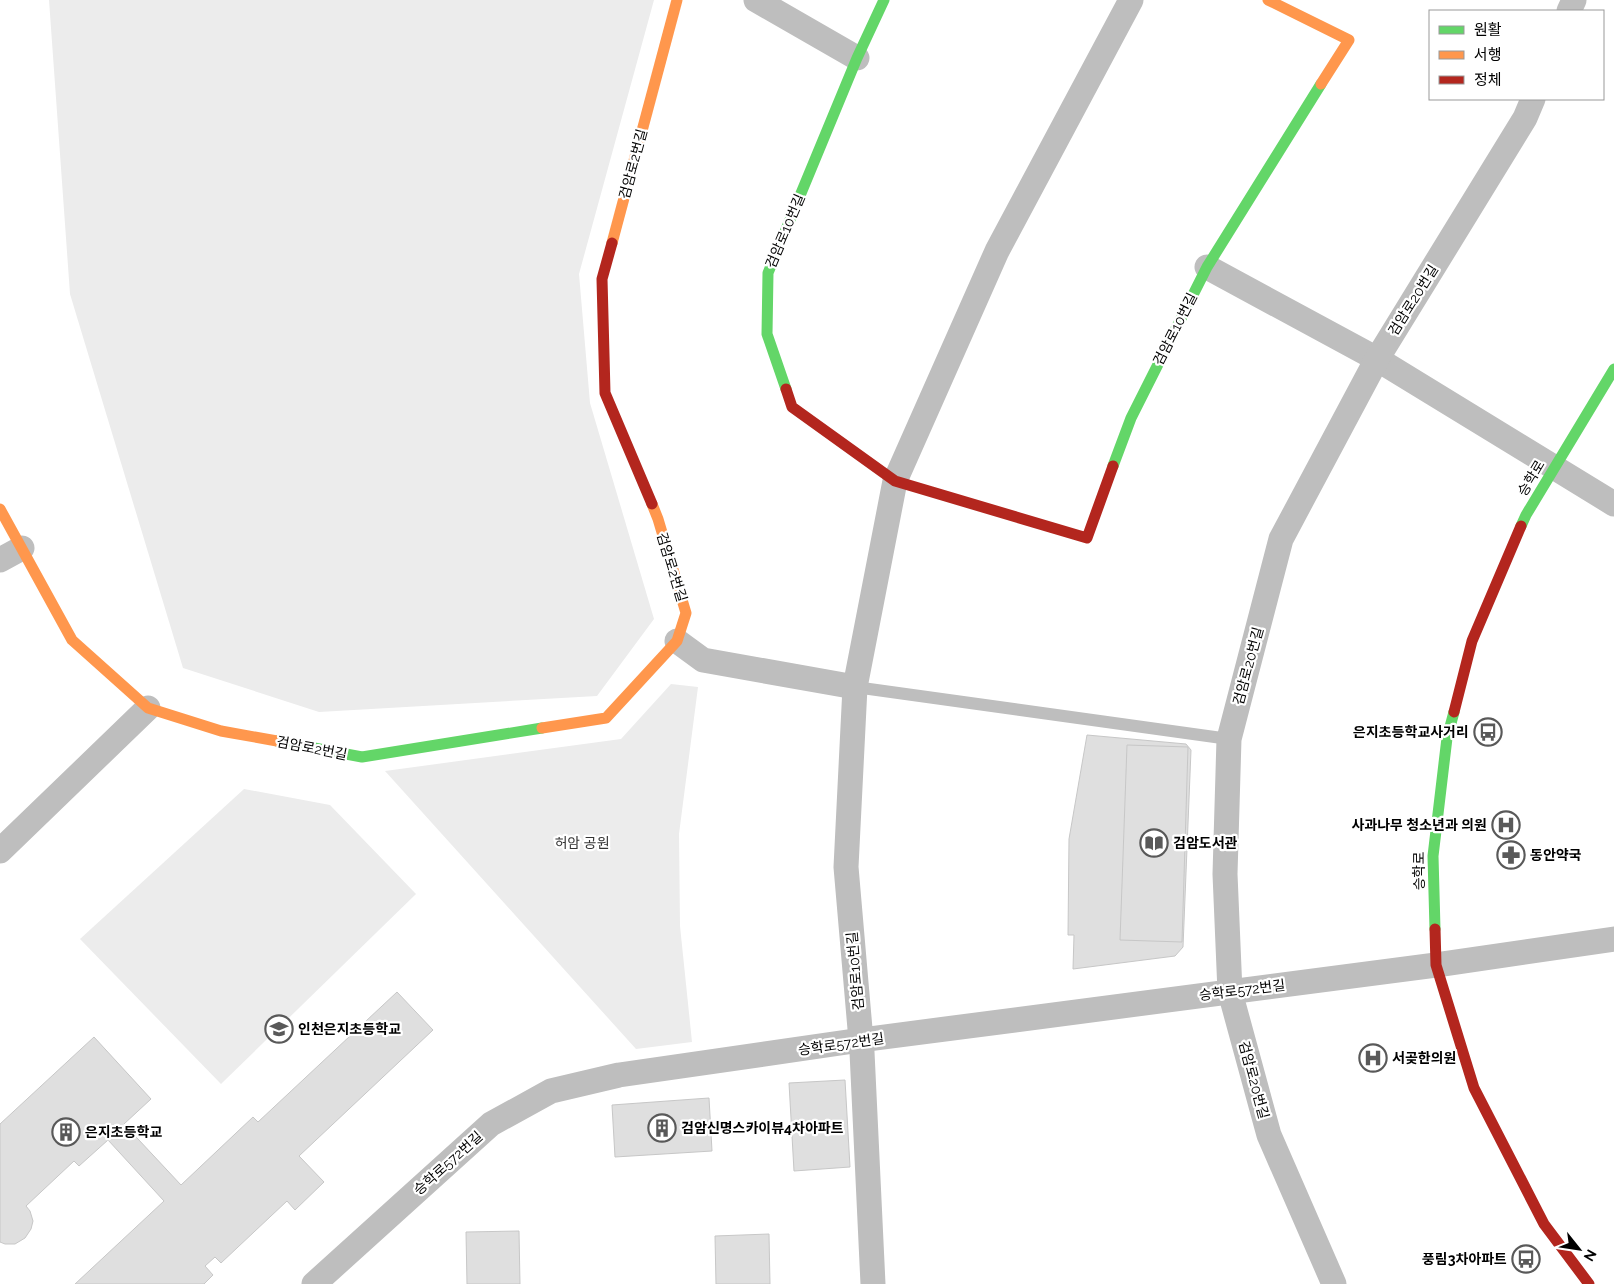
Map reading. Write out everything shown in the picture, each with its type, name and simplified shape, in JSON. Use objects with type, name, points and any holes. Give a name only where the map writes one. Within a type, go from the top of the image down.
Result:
[{"type":"street","name":"검암로2번길","points":[[0,509],[72,640],[148,708],[221,731],[362,758],[606,718],[677,641],[686,613],[658,519],[605,393],[602,279],[677,0]]},
{"type":"street","points":[[756,0],[857,58]]},
{"type":"street","name":"검암로10번길","points":[[884,0],[857,58],[768,273],[767,334],[792,407],[895,481],[1087,538],[1131,418],[1207,267],[1349,40],[1268,0]]},
{"type":"street","name":"검암로10번길","points":[[873,1284],[861,1040],[846,866],[856,687],[895,481],[997,251],[1131,0]]},
{"type":"street","name":"검암로20번길","points":[[1334,1284],[1269,1135],[1230,992],[1225,874],[1229,740],[1281,539],[1377,359],[1525,118],[1533,100]]},
{"type":"street","points":[[1207,267],[1377,359],[1614,504]]},
{"type":"street","name":"승학로","points":[[1589,1284],[1544,1224],[1474,1088],[1436,965],[1432,856],[1449,729],[1472,641],[1526,515],[1614,369]]},
{"type":"street","points":[[0,560],[22,548]]},
{"type":"street","points":[[677,641],[703,660],[856,687]]},
{"type":"street","points":[[0,851],[148,708]]},
{"type":"street","name":"승학로572번길","points":[[314,1284],[491,1124],[551,1091],[619,1075],[861,1040],[1436,965],[1614,939]]},
{"type":"lane","points":[[856,687],[1229,740]]},
{"type":"green space","points":[[49,0],[654,0],[579,274],[590,403],[654,619],[597,696],[319,712],[183,668],[70,294]]},
{"type":"green space","name":"허암 공원","points":[[671,684],[698,687],[679,834],[680,926],[692,1042],[636,1049],[385,771],[621,739]]},
{"type":"green space","points":[[244,789],[330,805],[416,894],[221,1084],[80,939]]},
{"type":"building","name":"검암도서관","points":[[1087,735],[1186,744],[1191,750],[1183,947],[1175,956],[1073,969],[1074,935],[1068,935],[1069,839]]},
{"type":"building","name":"검암도서관","points":[[1127,745],[1188,747],[1182,942],[1120,940]]},
{"type":"building","name":"은지초등학교","points":[[397,992],[433,1030],[299,1156],[324,1182],[295,1210],[287,1201],[221,1263],[215,1257],[205,1266],[213,1275],[204,1284],[75,1284],[164,1201],[108,1140],[79,1166],[74,1161],[26,1206],[30,1211],[33,1221],[31,1229],[25,1238],[15,1244],[0,1242],[0,1124],[94,1037],[151,1099],[124,1124],[181,1185],[253,1117],[258,1122]]},
{"type":"building","points":[[845,1080],[850,1167],[794,1171],[789,1083]]},
{"type":"building","name":"검암신명스카이뷰4차아파트","points":[[709,1098],[712,1151],[615,1157],[612,1105]]},
{"type":"building","points":[[519,1231],[520,1284],[467,1284],[466,1232]]},
{"type":"building","points":[[769,1234],[770,1284],[716,1284],[715,1236]]},
{"type":"traffic: fast","points":[[786,389],[767,334],[768,273],[857,58],[884,0]]},
{"type":"traffic: fast","points":[[1113,466],[1131,418],[1207,267],[1321,84]]},
{"type":"traffic: fast","points":[[1521,526],[1614,369]]},
{"type":"traffic: fast","points":[[1435,929],[1433,856],[1447,738],[1454,712]]},
{"type":"traffic: fast","points":[[277,741],[362,757],[542,728]]},
{"type":"traffic: slow","points":[[612,243],[677,0]]},
{"type":"traffic: slow","points":[[1268,0],[1349,40],[1321,84]]},
{"type":"traffic: slow","points":[[542,728],[606,718],[677,641],[686,613],[652,504]]},
{"type":"traffic: slow","points":[[0,509],[72,640],[148,708],[221,731],[277,741]]},
{"type":"traffic: jam","points":[[612,243],[602,279],[605,393],[652,504]]},
{"type":"traffic: jam","points":[[786,389],[792,407],[895,481],[1087,538],[1113,466]]},
{"type":"traffic: jam","points":[[1454,712],[1472,641],[1521,526]]},
{"type":"traffic: jam","points":[[1435,929],[1436,965],[1474,1088],[1544,1224],[1589,1284]]},
{"type":"place","name":"은지초등학교사거리","points":[[1488,732]]},
{"type":"place","name":"사과나무 청소년과 의원","points":[[1506,825]]},
{"type":"place","name":"검암도서관","points":[[1154,843]]},
{"type":"place","name":"동안약국","points":[[1511,855]]},
{"type":"place","name":"인천은지초등학교","points":[[279,1029]]},
{"type":"place","name":"서곶한의원","points":[[1373,1058]]},
{"type":"place","name":"검암신명스카이뷰4차아파트","points":[[662,1128]]},
{"type":"place","name":"은지초등학교","points":[[66,1132]]},
{"type":"place","name":"풍림3차아파트","points":[[1526,1259]]}]
